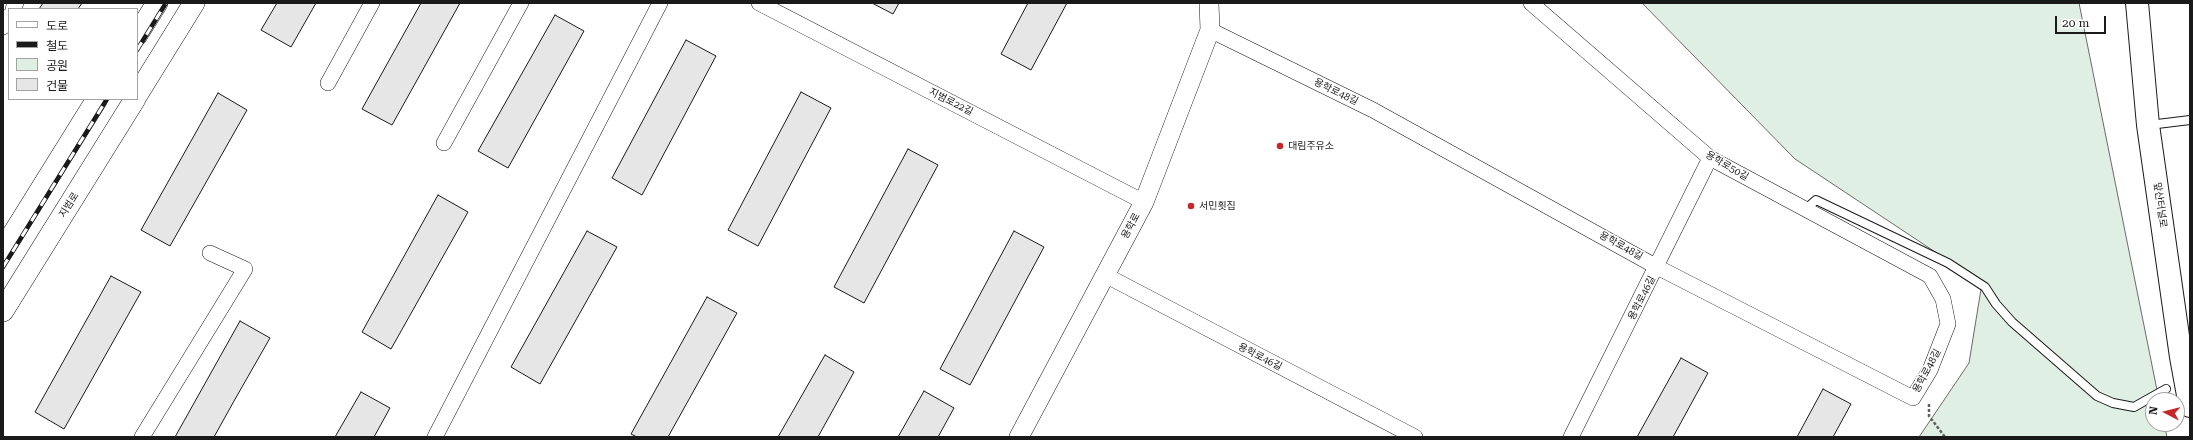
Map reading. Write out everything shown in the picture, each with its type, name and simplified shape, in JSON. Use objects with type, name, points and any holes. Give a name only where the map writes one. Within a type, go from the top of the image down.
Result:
[{"type":"highway","name":"앞산터널로","points":[[2137,3],[2148,125],[2181,357],[2190,406]]},
{"type":"main road","points":[[138,33],[157,3]]},
{"type":"main road","points":[[138,93],[194,3]]},
{"type":"main road","points":[[3,250],[96,100]]},
{"type":"main road","name":"지범로","points":[[3,311],[134,100]]},
{"type":"street","points":[[328,83],[372,3]]},
{"type":"street","points":[[444,143],[521,3]]},
{"type":"street","points":[[435,437],[660,3]]},
{"type":"street","name":"지범로22길","points":[[759,3],[1144,202]]},
{"type":"street","name":"용학로","points":[[1020,437],[1144,202],[1210,30],[1209,3]]},
{"type":"street","name":"용학로50길","points":[[1531,3],[1710,158],[1930,276]]},
{"type":"street","points":[[3,27],[8,18]]},
{"type":"street","name":"용학로48길","points":[[1210,30],[1373,110],[1657,267],[1913,398],[1930,370],[1948,324],[1943,299],[1930,276]]},
{"type":"street","name":"용학로46길","points":[[1572,437],[1710,158]]},
{"type":"street","points":[[142,437],[245,269],[210,253]]},
{"type":"street","name":"용학로46길","points":[[1105,275],[1415,437]]},
{"type":"lane","points":[[2148,125],[2190,120]]},
{"type":"lane","points":[[1806,210],[1816,200],[1954,267],[1985,287],[1996,304],[2012,322],[2097,396],[2112,403],[2134,407],[2166,389]]},
{"type":"green space","points":[[1642,3],[2079,3],[2157,392],[2145,392],[2145,432],[2166,432],[2167,437],[1919,437],[1969,363],[1982,283],[1795,159]]},
{"type":"building","points":[[43,3],[82,3],[79,8],[40,8]]},
{"type":"building","points":[[277,3],[316,3],[291,47],[261,30]]},
{"type":"building","points":[[421,3],[460,3],[392,125],[362,109]]},
{"type":"building","points":[[872,3],[899,3],[893,14]]},
{"type":"building","points":[[1028,3],[1067,3],[1031,70],[1001,54]]},
{"type":"building","points":[[555,15],[584,31],[508,168],[478,151]]},
{"type":"building","points":[[686,40],[716,56],[642,195],[612,178]]},
{"type":"building","points":[[801,92],[831,108],[758,246],[728,230]]},
{"type":"building","points":[[218,93],[247,110],[170,246],[141,230]]},
{"type":"building","points":[[908,149],[938,165],[864,303],[834,287]]},
{"type":"building","points":[[438,195],[468,212],[391,349],[362,332]]},
{"type":"building","points":[[587,231],[617,247],[540,384],[511,367]]},
{"type":"building","points":[[1014,231],[1044,247],[970,385],[940,369]]},
{"type":"building","points":[[111,276],[141,292],[64,429],[35,412]]},
{"type":"building","points":[[707,297],[737,313],[668,437],[637,437],[631,434]]},
{"type":"building","points":[[240,321],[270,338],[214,437],[175,437]]},
{"type":"building","points":[[825,355],[854,372],[818,437],[778,437]]},
{"type":"building","points":[[1681,358],[1708,373],[1673,437],[1637,437]]},
{"type":"building","points":[[1823,389],[1851,404],[1833,437],[1797,437]]},
{"type":"building","points":[[924,391],[954,408],[938,437],[898,437]]},
{"type":"building","points":[[361,392],[390,408],[374,437],[335,437]]},
{"type":"railway","points":[[138,48],[166,3]]},
{"type":"railway","points":[[3,267],[106,100]]},
{"type":"place","name":"대림주유소","points":[[1280,146]]},
{"type":"place","name":"서민횟집","points":[[1191,206]]}]
